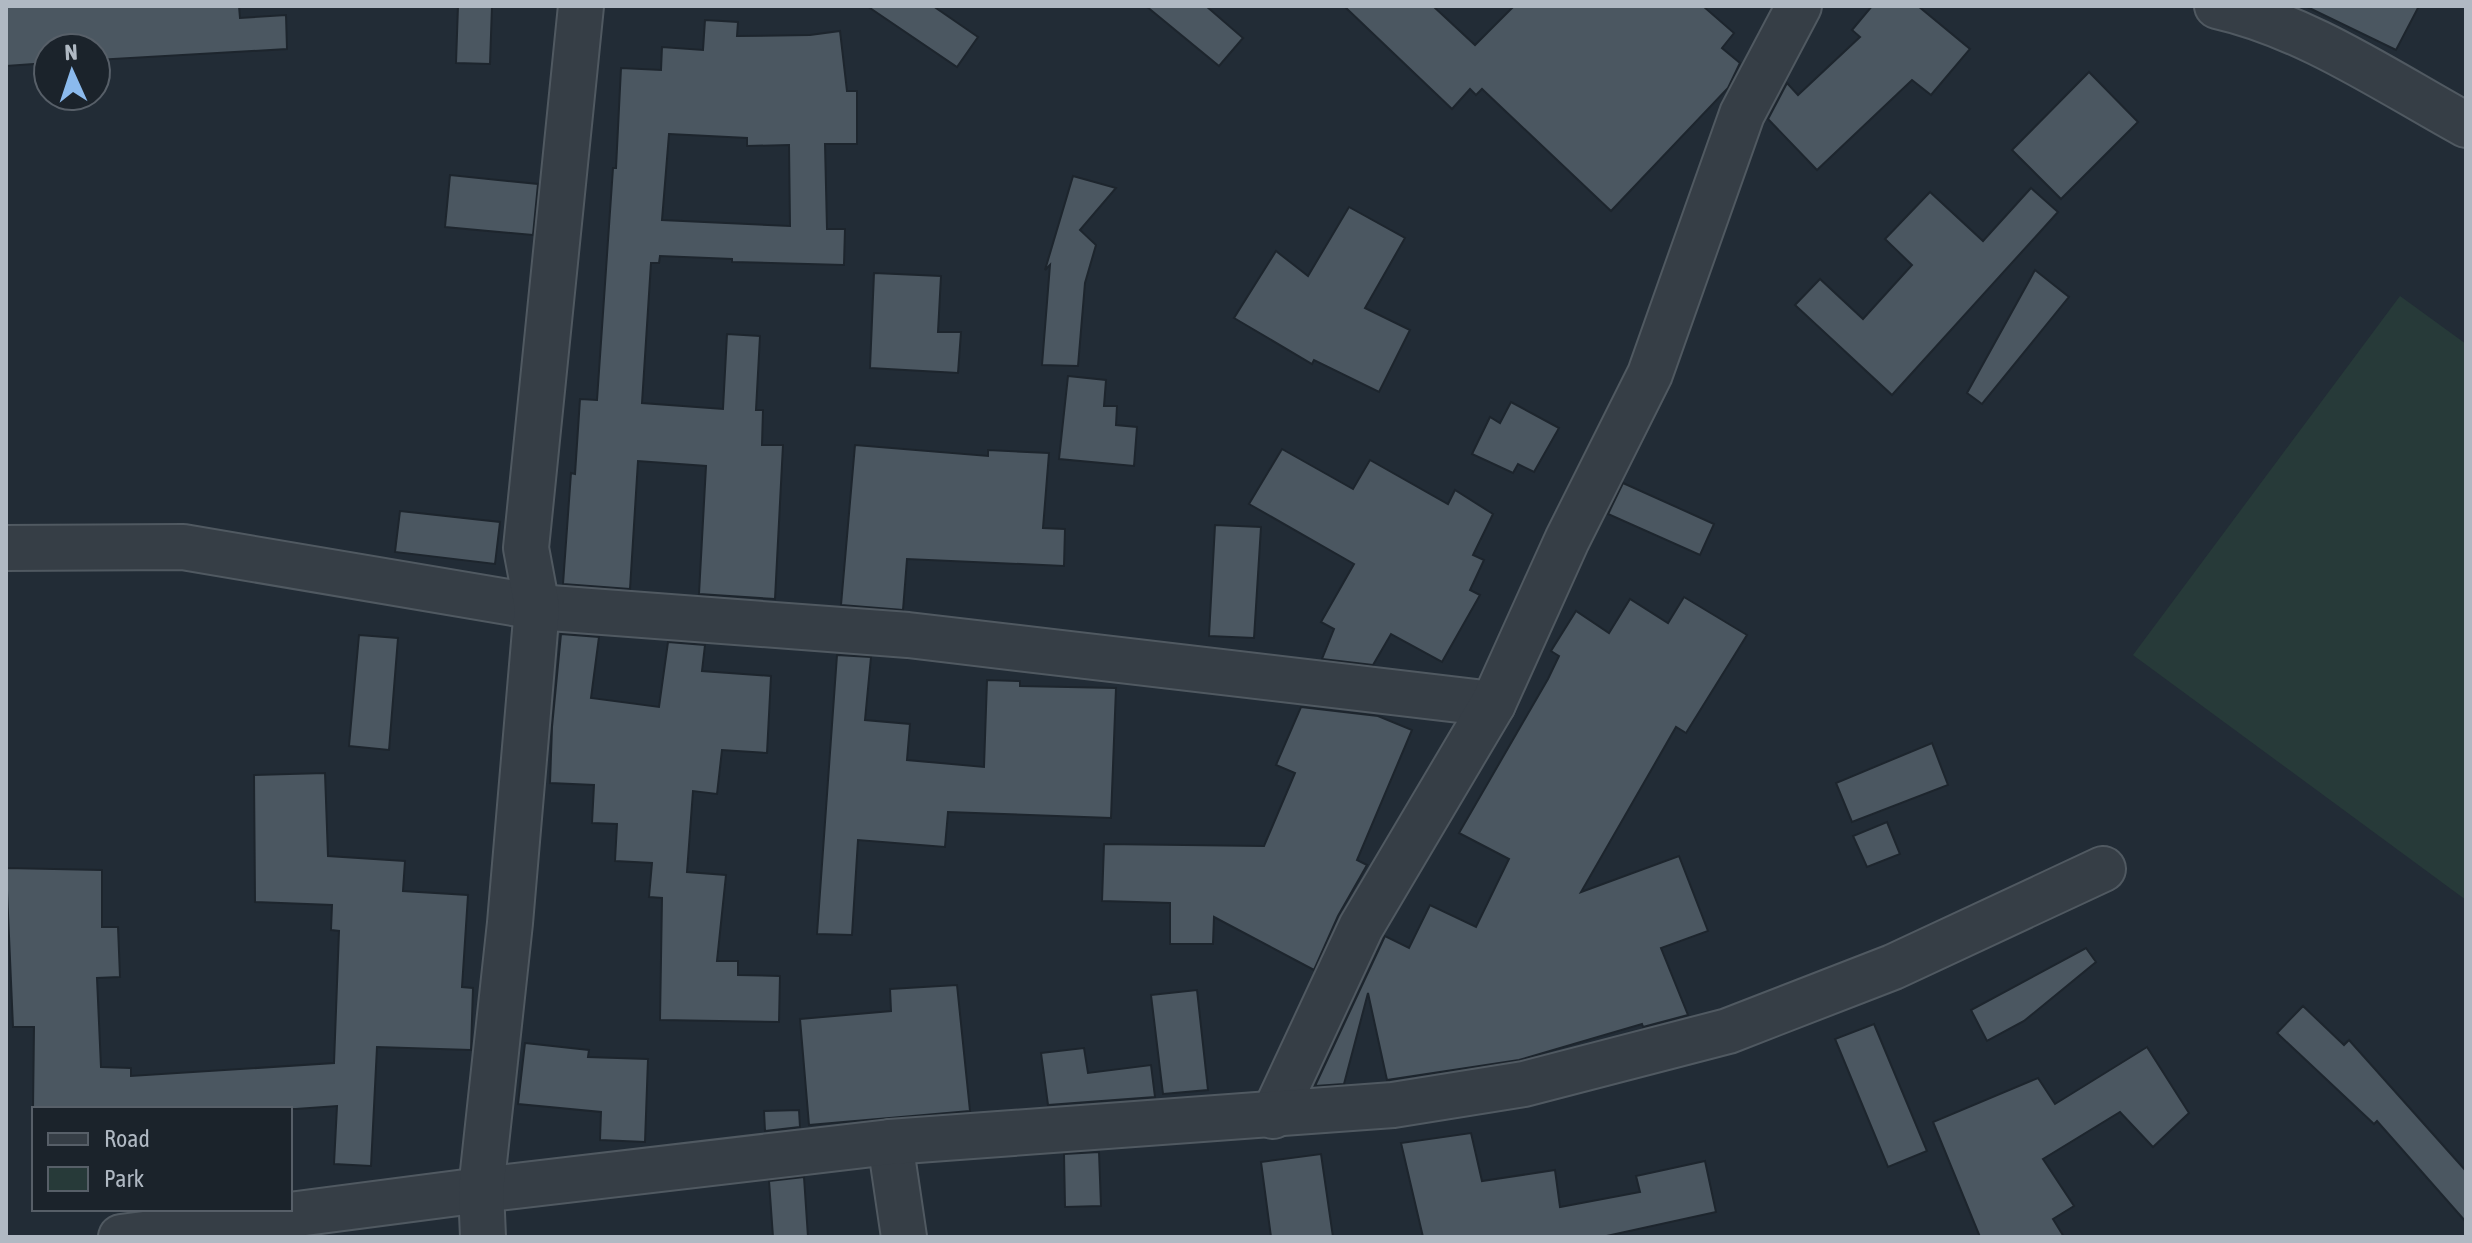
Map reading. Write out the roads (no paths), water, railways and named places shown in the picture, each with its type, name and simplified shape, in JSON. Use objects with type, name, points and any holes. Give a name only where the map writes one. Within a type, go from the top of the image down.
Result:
[{"type":"street","points":[[483,1237],[481,1190],[510,923],[537,607],[526,548],[581,6]]},
{"type":"street","points":[[1273,1116],[1361,927],[1493,704],[1567,540],[1650,374],[1742,114],[1799,6]]},
{"type":"street","points":[[2217,6],[2262,17],[2303,35],[2466,125]]},
{"type":"street","points":[[6,548],[183,547],[537,607],[908,635],[1493,704]]},
{"type":"street","points":[[121,1237],[481,1190],[890,1142],[1273,1116],[1393,1105],[1524,1084],[1728,1031],[1893,967],[2103,869]]},
{"type":"street","points":[[890,1142],[904,1237]]}]
